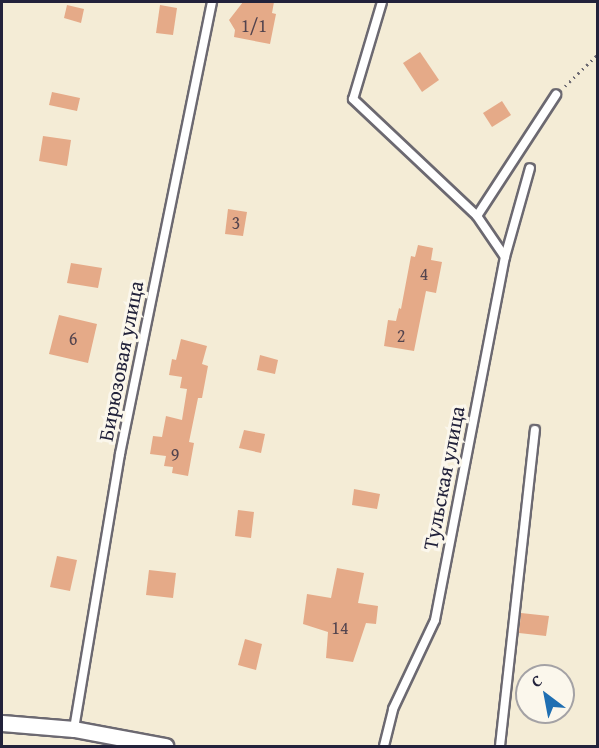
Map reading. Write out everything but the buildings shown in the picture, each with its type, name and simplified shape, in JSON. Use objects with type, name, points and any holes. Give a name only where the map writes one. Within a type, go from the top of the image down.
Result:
[{"type":"street","points":[[2,723],[74,729],[165,747]]},
{"type":"lane","name":"Бирюзовая улица","points":[[74,729],[120,454],[212,2]]},
{"type":"lane","points":[[382,2],[353,99],[477,216],[505,257]]},
{"type":"lane","points":[[477,216],[556,95]]},
{"type":"lane","name":"Тульская улица","points":[[384,747],[393,709],[435,620],[505,257],[530,168]]},
{"type":"lane","points":[[500,747],[535,430]]},
{"type":"path","points":[[556,95],[597,54]]}]
